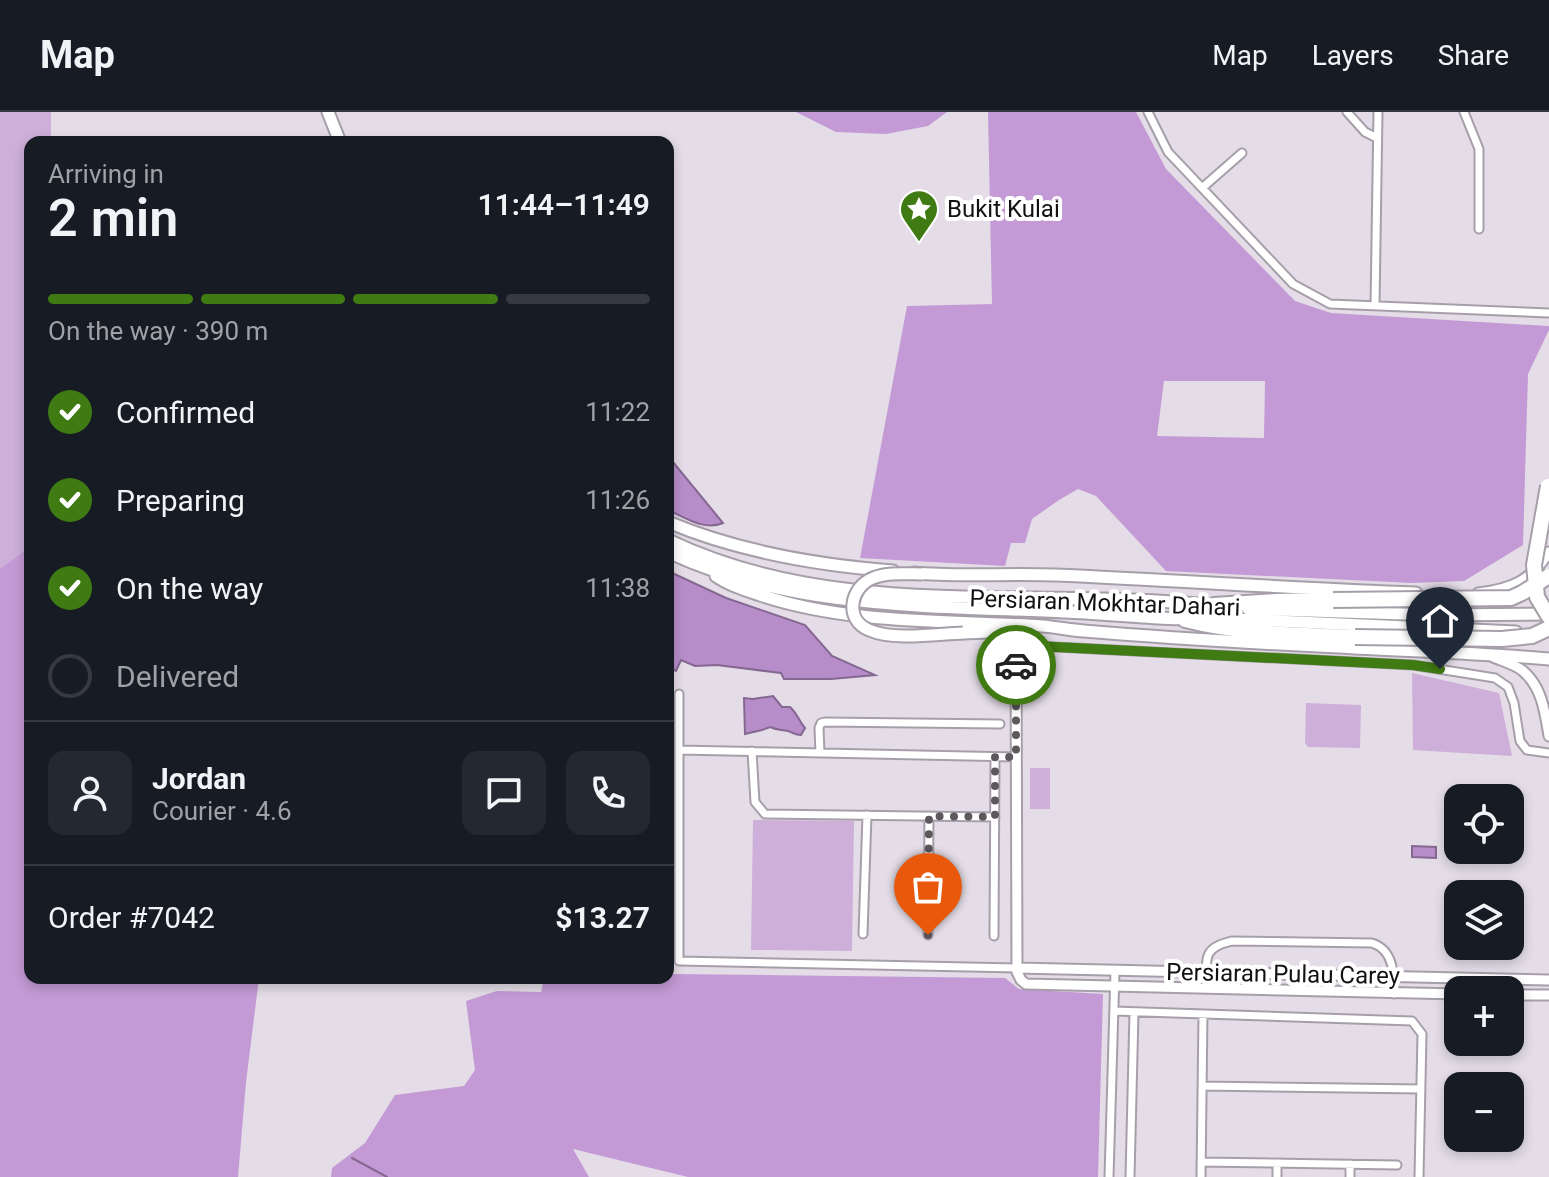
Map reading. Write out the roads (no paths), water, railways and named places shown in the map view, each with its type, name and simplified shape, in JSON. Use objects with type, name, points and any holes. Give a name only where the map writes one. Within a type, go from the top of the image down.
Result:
[{"type":"highway","points":[[1549,480],[1534,565],[1537,597],[1549,616]]},
{"type":"highway","points":[[1214,605],[1277,601],[1511,598],[1549,576]]},
{"type":"highway","points":[[1185,620],[1296,635],[1355,637],[1502,639],[1549,631]]},
{"type":"main road","points":[[328,112],[338,136]]},
{"type":"main road","points":[[674,525],[698,535],[787,558],[862,569],[922,574],[1051,575],[1512,595],[1549,603]]},
{"type":"main road","name":"Persiaran Mokhtar Dahari","points":[[674,543],[713,560],[782,579],[836,589],[958,598],[1100,599],[1268,609],[1549,616]]},
{"type":"main road","name":"Persiaran Mokhtar Dahari","points":[[674,555],[702,567],[823,597],[974,610],[1185,620],[1211,618],[1549,631]]},
{"type":"main road","points":[[702,567],[722,580],[748,590],[803,608],[831,613],[1080,631]]},
{"type":"main road","points":[[922,574],[884,575],[863,583],[852,603],[854,617],[870,631],[888,634],[1080,631],[1549,659]]},
{"type":"street","points":[[1148,112],[1168,152],[1202,188],[1293,284],[1330,304],[1549,313]]},
{"type":"street","points":[[1347,112],[1365,132],[1377,138]]},
{"type":"street","points":[[1375,306],[1378,112]]},
{"type":"street","points":[[1464,112],[1479,149],[1479,229]]},
{"type":"street","points":[[1202,188],[1242,153]]},
{"type":"street","points":[[1467,594],[1515,585],[1541,565],[1549,552]]},
{"type":"street","points":[[674,961],[1017,968],[1016,645],[1005,631]]},
{"type":"street","points":[[1016,645],[1413,665],[1495,678],[1508,687],[1520,741],[1527,750],[1549,753]]},
{"type":"street","points":[[1486,653],[1522,670],[1533,683],[1543,699],[1549,736]]},
{"type":"street","points":[[679,694],[679,961]]},
{"type":"street","points":[[820,753],[819,728],[825,722],[1000,724]]},
{"type":"street","points":[[674,724],[679,724]]},
{"type":"street","points":[[679,750],[1016,757]]},
{"type":"street","points":[[752,751],[755,802],[765,814],[995,817]]},
{"type":"street","points":[[994,936],[995,757]]},
{"type":"street","points":[[863,934],[867,815]]},
{"type":"street","points":[[928,935],[929,816]]},
{"type":"street","points":[[674,864],[679,864]]},
{"type":"street","points":[[1207,988],[1208,954],[1215,945],[1232,941],[1372,943],[1382,946],[1389,956],[1394,994]]},
{"type":"street","name":"Persiaran Pulau Carey","points":[[1444,994],[1026,984],[1017,968],[1549,980]]},
{"type":"street","points":[[1109,1177],[1115,971]]},
{"type":"street","points":[[1524,995],[1549,995]]},
{"type":"street","points":[[1114,1011],[1412,1021],[1422,1034],[1419,1177]]},
{"type":"street","points":[[1130,1177],[1134,1012]]},
{"type":"street","points":[[1201,1177],[1203,1014]]},
{"type":"street","points":[[1202,1086],[1421,1089]]},
{"type":"street","points":[[1201,1162],[1397,1165]]},
{"type":"street","points":[[1277,1163],[1277,1177]]},
{"type":"street","points":[[1350,1164],[1350,1177]]},
{"type":"waterway","points":[[352,1158],[387,1177]]},
{"type":"place","name":"Bukit Kulai","points":[[919,243]]}]
